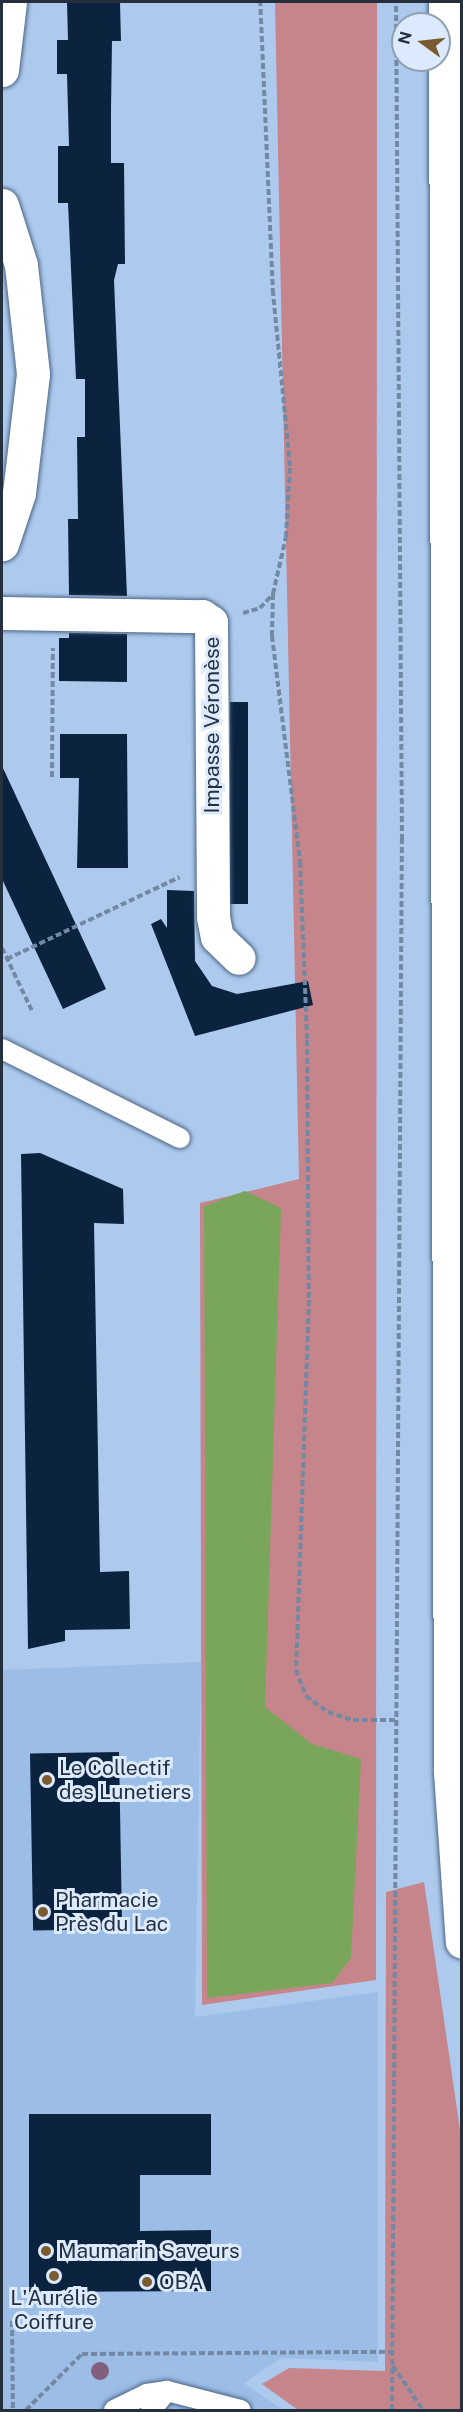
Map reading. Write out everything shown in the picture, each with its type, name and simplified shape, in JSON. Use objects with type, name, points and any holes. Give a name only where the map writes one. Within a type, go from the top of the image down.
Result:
[{"type":"main road","points":[[2,70],[10,2]]},
{"type":"main road","points":[[445,2],[450,1772],[462,1942]]},
{"type":"main road","points":[[2,205],[21,265],[33,374],[19,493],[2,544]]},
{"type":"main road","name":"Impasse Véronèse","points":[[2,613],[202,615],[211,622],[212,862],[217,938],[239,958]]},
{"type":"lane","points":[[2,1049],[180,1138]]},
{"type":"lane","points":[[151,2410],[167,2391]]},
{"type":"lane","points":[[114,2410],[147,2394],[167,2391],[210,2399],[241,2410]]},
{"type":"lane","points":[[189,2410],[210,2399]]},
{"type":"path","points":[[260,2],[273,294],[290,466],[286,537],[273,594],[272,636],[300,862],[308,1040],[309,1300],[296,1670],[306,1696],[328,1713],[353,1720],[396,1720]]},
{"type":"path","points":[[392,2410],[402,840],[396,2]]},
{"type":"path","points":[[211,622],[260,608],[273,594]]},
{"type":"path","points":[[52,777],[53,613]]},
{"type":"path","points":[[7,960],[212,862]]},
{"type":"path","points":[[2,948],[32,1011]]},
{"type":"path","points":[[12,2321],[13,2410]]},
{"type":"path","points":[[26,2410],[82,2354],[393,2352]]},
{"type":"path","points":[[393,2366],[423,2410]]},
{"type":"shaded area","points":[[275,2],[377,2],[376,1980],[202,2005],[200,1203],[299,1179]]},
{"type":"shaded area","points":[[245,1191],[281,1208],[265,1707],[312,1744],[361,1759],[351,1958],[332,1983],[207,1998],[204,1206]]},
{"type":"shaded area","points":[[201,1662],[195,2017],[378,1992],[378,2362],[281,2358],[244,2383],[283,2410],[2,2410],[2,1670]]},
{"type":"shaded area","points":[[424,1882],[461,2137],[461,2410],[298,2410],[262,2384],[289,2368],[385,2371],[386,1892]]},
{"type":"building","points":[[67,2],[120,3],[121,41],[112,41],[111,163],[124,163],[125,264],[118,264],[114,280],[127,596],[69,595],[68,519],[78,519],[77,437],[85,437],[85,379],[76,379],[68,203],[58,203],[58,146],[69,146],[67,74],[57,74],[57,40],[68,40]]},
{"type":"building","points":[[69,633],[127,634],[127,682],[59,681],[59,638],[69,638]]},
{"type":"building","points":[[230,702],[248,702],[248,904],[230,904]]},
{"type":"building","points":[[60,734],[127,734],[128,868],[77,868],[79,778],[60,778]]},
{"type":"building","points":[[2,766],[106,989],[63,1009],[2,879]]},
{"type":"building","points":[[167,890],[194,891],[195,961],[212,986],[237,994],[308,981],[313,1005],[195,1036],[151,924],[161,919],[167,928]]},
{"type":"building","points":[[40,1153],[123,1189],[124,1224],[94,1223],[100,1572],[129,1571],[130,1629],[65,1630],[65,1641],[28,1649],[21,1154]]},
{"type":"building","points":[[119,1752],[122,1929],[33,1931],[30,1754]]},
{"type":"building","points":[[29,2114],[211,2114],[211,2175],[140,2175],[140,2231],[211,2230],[211,2291],[29,2292]]},
{"type":"place","name":"Le Collectif des Lunetiers","points":[[47,1780]]},
{"type":"place","name":"Pharmacie Près du Lac","points":[[43,1912]]},
{"type":"place","name":"Maumarin Saveurs","points":[[46,2251]]},
{"type":"place","name":"L'Aurélie Coiffure","points":[[54,2276]]},
{"type":"place","name":"OBA","points":[[147,2282]]}]
